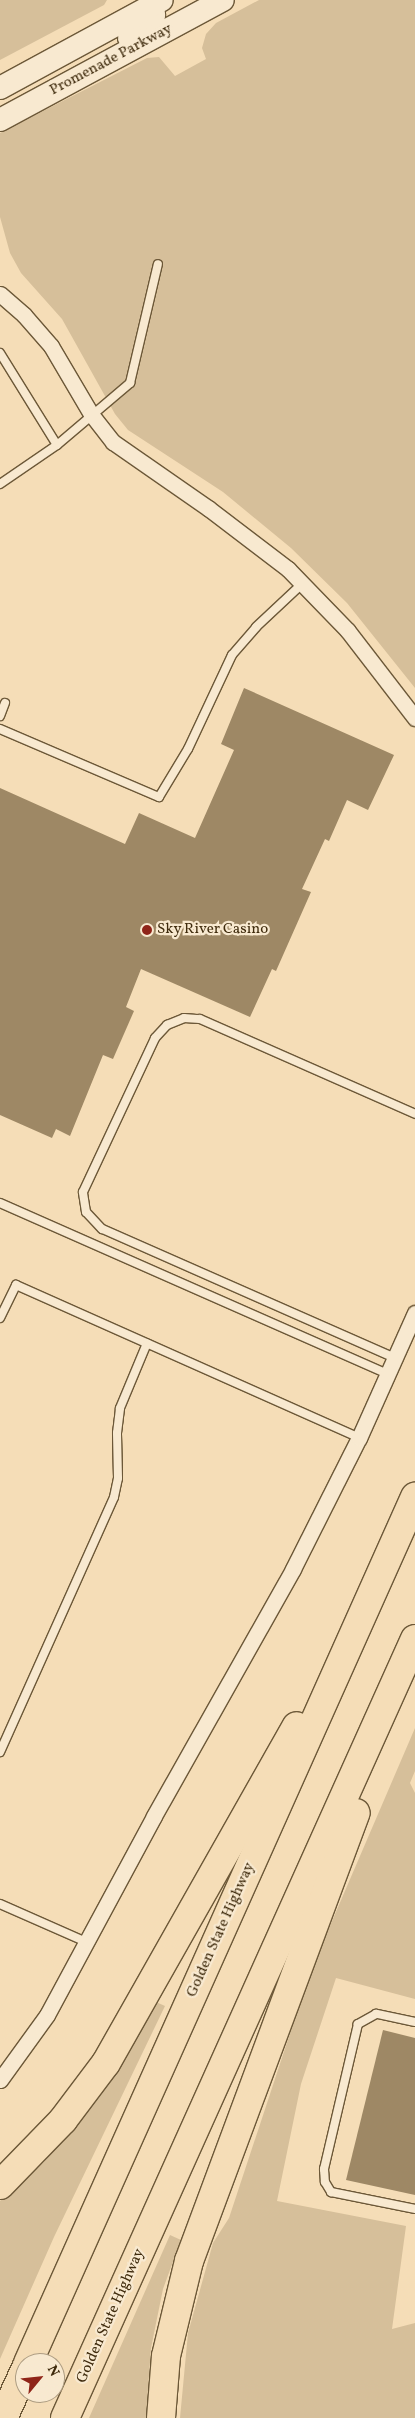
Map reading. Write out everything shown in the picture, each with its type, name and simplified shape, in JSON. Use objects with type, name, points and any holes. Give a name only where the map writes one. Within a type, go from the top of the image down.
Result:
[{"type":"highway","name":"Golden State Highway","points":[[32,2353],[415,1497]]},
{"type":"highway","name":"Golden State Highway","points":[[65,2418],[415,1639]]},
{"type":"highway","points":[[162,2418],[166,2356],[188,2261],[415,1648]]},
{"type":"highway","points":[[0,2185],[63,2120],[106,2063],[290,1734],[330,1687]]},
{"type":"highway","points":[[3,2418],[15,2392]]},
{"type":"main road","points":[[170,28],[177,13],[200,0]]},
{"type":"main road","name":"Promenade Parkway","points":[[4,117],[223,0]]},
{"type":"main road","points":[[4,117],[38,87],[146,29],[153,20],[157,3]]},
{"type":"main road","name":"Promenade Parkway","points":[[0,88],[157,3]]},
{"type":"street","points":[[0,294],[24,315],[51,346],[91,414],[127,454],[215,513],[303,583],[348,631],[415,718]]},
{"type":"street","points":[[0,2080],[34,2037],[289,1577],[359,1438],[415,1313]]},
{"type":"lane","points":[[0,484],[57,445],[91,414],[130,384],[158,264]]},
{"type":"lane","points":[[0,353],[57,445]]},
{"type":"lane","points":[[0,729],[160,797],[188,748],[232,655],[256,627],[303,583]]},
{"type":"lane","points":[[0,716],[5,703]]},
{"type":"lane","points":[[395,1358],[102,1230],[86,1212],[83,1192],[155,1038],[168,1025],[184,1018],[200,1019],[415,1114]]},
{"type":"lane","points":[[0,1203],[388,1374]]},
{"type":"lane","points":[[0,1318],[16,1285],[359,1438]]},
{"type":"lane","points":[[0,1752],[114,1498],[118,1478],[117,1433],[120,1408],[147,1343]]},
{"type":"lane","points":[[0,1904],[86,1942]]},
{"type":"lane","points":[[415,2022],[376,2014],[358,2024],[324,2169],[325,2182],[331,2192],[415,2209]]},
{"type":"shaded area","points":[[0,0],[107,0],[104,5],[0,60]]},
{"type":"shaded area","points":[[259,0],[415,0],[415,688],[347,603],[291,548],[223,492],[128,430],[115,414],[62,319],[21,273],[10,253],[0,217],[0,133],[147,58],[159,57],[175,76],[206,59],[202,48],[206,34],[216,23]]},
{"type":"shaded area","points":[[415,1728],[415,1771],[410,1783],[415,1793],[415,1999],[336,1978],[301,2084],[277,2201],[406,2226],[392,2329],[415,2323],[415,2418],[180,2418],[188,2333],[213,2243],[229,2218],[311,1970]]},
{"type":"shaded area","points":[[156,2002],[165,2006],[54,2237],[0,2359],[0,2201],[44,2162],[92,2104],[126,2055]]},
{"type":"shaded area","points":[[170,2235],[181,2240],[163,2289],[151,2348],[146,2418],[89,2418]]},
{"type":"building","name":"Sky River Casino","points":[[244,688],[394,755],[368,810],[347,800],[329,841],[325,839],[302,889],[311,892],[276,971],[272,969],[250,1017],[141,969],[126,1007],[134,1011],[113,1059],[103,1055],[70,1136],[56,1129],[52,1138],[0,1115],[0,788],[125,844],[139,813],[195,838],[234,750],[221,744]]},
{"type":"building","points":[[383,2030],[415,2038],[415,2195],[346,2180]]},
{"type":"place","name":"Sky River Casino","points":[[147,930]]}]
